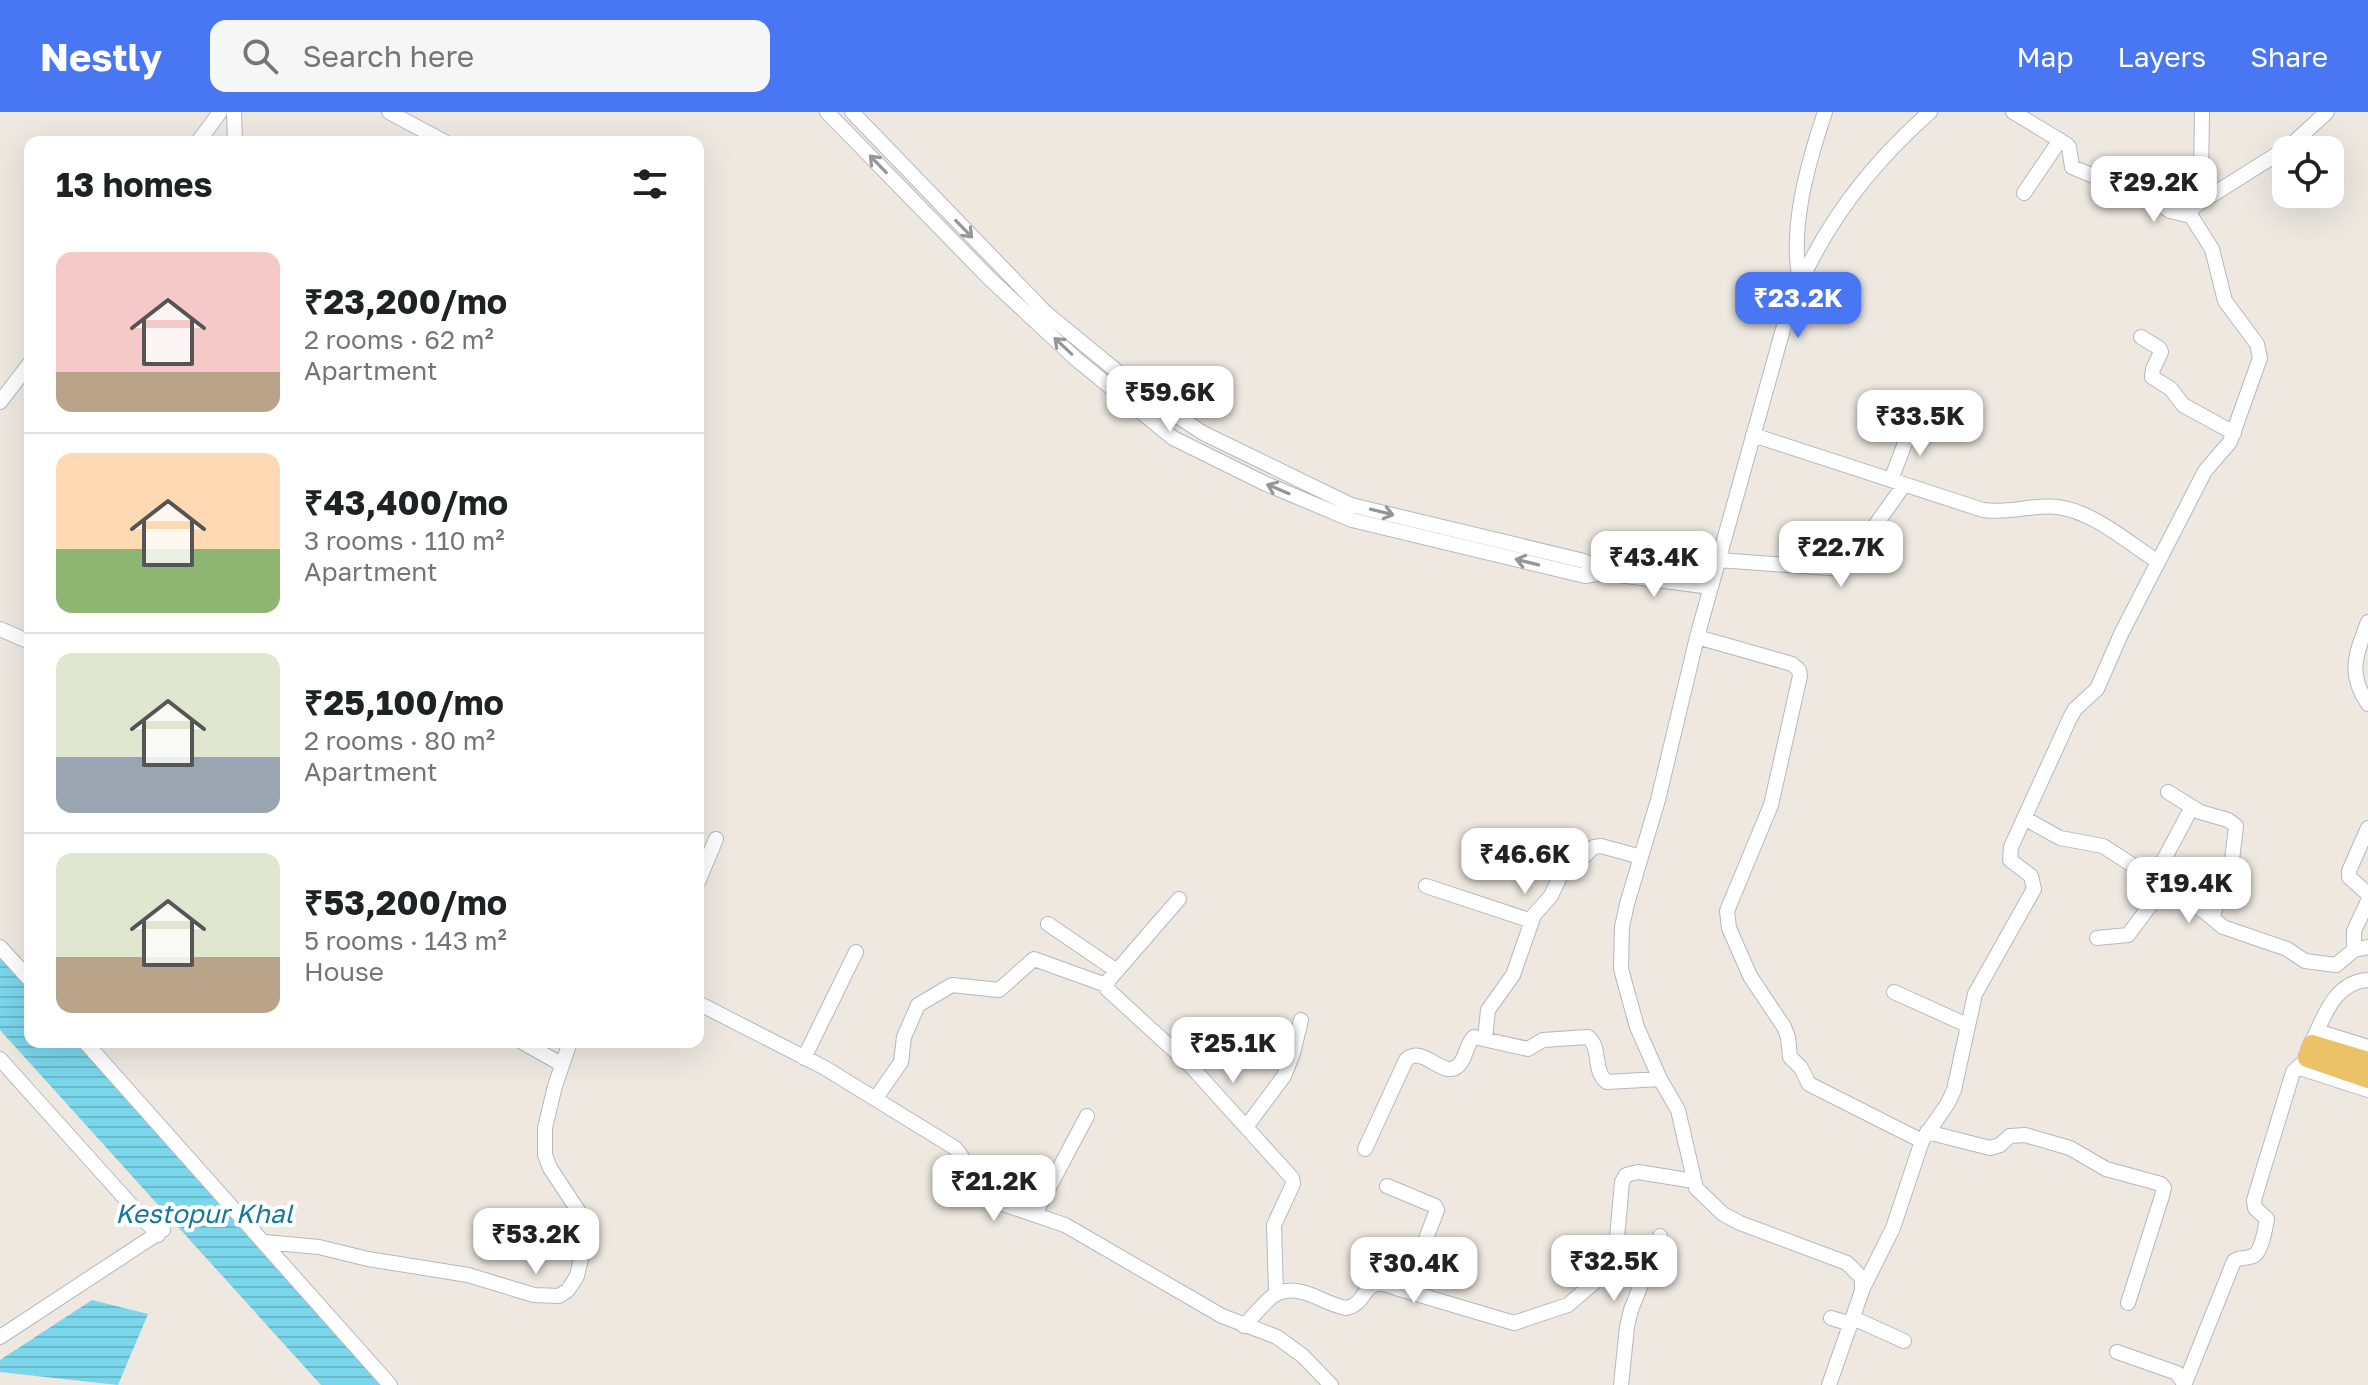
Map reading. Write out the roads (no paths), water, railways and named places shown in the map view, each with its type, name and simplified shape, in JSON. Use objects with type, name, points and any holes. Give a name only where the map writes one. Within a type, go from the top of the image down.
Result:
[{"type":"main road","points":[[2309,1050],[2368,1061]]},
{"type":"main road","points":[[2309,1050],[2368,1079]]},
{"type":"street","points":[[234,112],[235,136]]},
{"type":"street","points":[[389,112],[434,136]]},
{"type":"street","points":[[827,112],[990,279],[1076,359],[1173,438],[1264,483],[1352,520],[1585,576],[1603,573],[1711,587]]},
{"type":"street","points":[[852,112],[1046,313],[1147,396],[1203,433],[1351,505],[1584,561],[1603,573]]},
{"type":"street","points":[[1800,281],[1796,245],[1812,152],[1825,112]]},
{"type":"street","points":[[1862,1291],[1862,1278],[1847,1263],[1740,1223],[1707,1201],[1696,1188],[1678,1110],[1660,1079],[1633,1018],[1621,969],[1622,927],[1776,347],[1800,281],[1832,223],[1855,192],[1893,146],[1930,112]]},
{"type":"street","points":[[2013,112],[2069,147],[2072,167],[2094,176]]},
{"type":"street","points":[[1829,1385],[1862,1291],[1893,1228],[1924,1137],[1954,1090],[1975,994],[2034,889],[2031,876],[2010,860],[2011,847],[2070,718],[2075,709],[2097,689],[2157,561],[2205,471],[2234,433],[2260,358],[2260,351],[2225,301],[2212,249],[2191,212],[2201,176],[2202,112]]},
{"type":"street","points":[[2136,187],[2170,211],[2191,212],[2290,146],[2327,112]]},
{"type":"street","points":[[201,136],[213,114]]},
{"type":"street","points":[[2024,193],[2060,140]]},
{"type":"street","points":[[2141,337],[2161,352],[2151,374],[2155,380],[2171,389],[2183,405],[2234,433]]},
{"type":"street","points":[[0,402],[24,371]]},
{"type":"street","points":[[1718,560],[1844,569],[1898,482],[1913,422]]},
{"type":"street","points":[[1753,435],[1983,510],[2007,512],[2045,507],[2072,511],[2097,522],[2157,561]]},
{"type":"street","points":[[2368,622],[2356,654],[2354,671],[2368,704]]},
{"type":"street","points":[[0,629],[24,639]]},
{"type":"street","points":[[1697,637],[1792,664],[1799,670],[1771,805],[1727,911],[1729,928],[1750,976],[1784,1027],[1790,1057],[1801,1068],[1809,1084],[1924,1137],[1990,1148],[2000,1145],[2010,1136],[2025,1135],[2070,1148],[2106,1169],[2161,1184],[2164,1188],[2162,1196],[2128,1303]]},
{"type":"street","points":[[2168,792],[2192,807],[2236,826],[2232,860],[2212,918]]},
{"type":"street","points":[[2097,938],[2128,935],[2135,929],[2192,807]]},
{"type":"street","points":[[2024,818],[2060,838],[2103,846],[2231,931],[2287,949],[2312,963],[2336,965],[2361,949],[2354,931],[2368,901]]},
{"type":"street","points":[[2368,828],[2349,877],[2368,894]]},
{"type":"street","points":[[704,868],[716,839]]},
{"type":"street","points":[[1485,1039],[1488,1010],[1517,967],[1534,915],[1551,896],[1564,868],[1579,861],[1594,847],[1608,847],[1641,857]]},
{"type":"street","points":[[1426,886],[1532,921]]},
{"type":"street","points":[[1106,985],[1179,899]]},
{"type":"street","points":[[1048,924],[1117,971]]},
{"type":"street","points":[[0,947],[24,973]]},
{"type":"street","points":[[804,1058],[856,952]]},
{"type":"street","points":[[876,1098],[901,1062],[904,1037],[918,1005],[952,985],[999,990],[1034,959],[1106,985],[1189,1064],[1292,1178],[1293,1184],[1274,1225],[1276,1293]]},
{"type":"street","points":[[2185,1384],[2234,1261],[2258,1251],[2267,1219],[2255,1208],[2254,1200],[2293,1072],[2309,1050],[2331,1001],[2358,980],[2368,980]]},
{"type":"street","points":[[1894,992],[1967,1025]]},
{"type":"street","points":[[704,1006],[876,1098],[955,1148],[968,1165],[985,1198],[1083,1234],[1174,1289],[1244,1326],[1264,1331],[1288,1344],[1331,1385]]},
{"type":"street","points":[[1246,1127],[1284,1076],[1301,1020]]},
{"type":"street","points":[[1365,1149],[1406,1060],[1419,1055],[1452,1069],[1461,1063],[1470,1039],[1474,1037],[1528,1049],[1543,1040],[1588,1037],[1595,1043],[1601,1078],[1607,1082],[1660,1079]]},
{"type":"street","points":[[2309,1050],[2368,1047]]},
{"type":"street","points":[[90,1048],[390,1385]]},
{"type":"street","points":[[533,1048],[561,1064]]},
{"type":"street","points":[[265,1242],[319,1247],[368,1259],[468,1275],[534,1295],[559,1296],[568,1290],[577,1276],[582,1259],[584,1229],[573,1199],[550,1168],[545,1155],[545,1128],[568,1048]]},
{"type":"street","points":[[2309,1050],[2368,1090]]},
{"type":"street","points":[[0,1059],[160,1232],[0,1337]]},
{"type":"street","points":[[1035,1214],[1087,1116]]},
{"type":"street","points":[[1244,1326],[1276,1293],[1292,1288],[1346,1308],[1358,1304],[1375,1284],[1514,1323],[1568,1305],[1611,1268],[1615,1260],[1622,1182],[1626,1175],[1638,1172],[1694,1181]]},
{"type":"street","points":[[1387,1186],[1435,1206],[1437,1210],[1408,1285],[1403,1290]]},
{"type":"street","points":[[1621,1385],[1629,1318],[1660,1236]]},
{"type":"street","points":[[1831,1318],[1852,1321],[1904,1341]]},
{"type":"street","points":[[2117,1352],[2177,1373],[2185,1384]]},
{"type":"water","name":"Kestopur Khal","points":[[0,945],[24,971],[24,1048],[93,1048],[398,1385],[321,1385],[0,1030]]},
{"type":"water","points":[[92,1300],[148,1314],[118,1385],[0,1372],[0,1360]]}]
